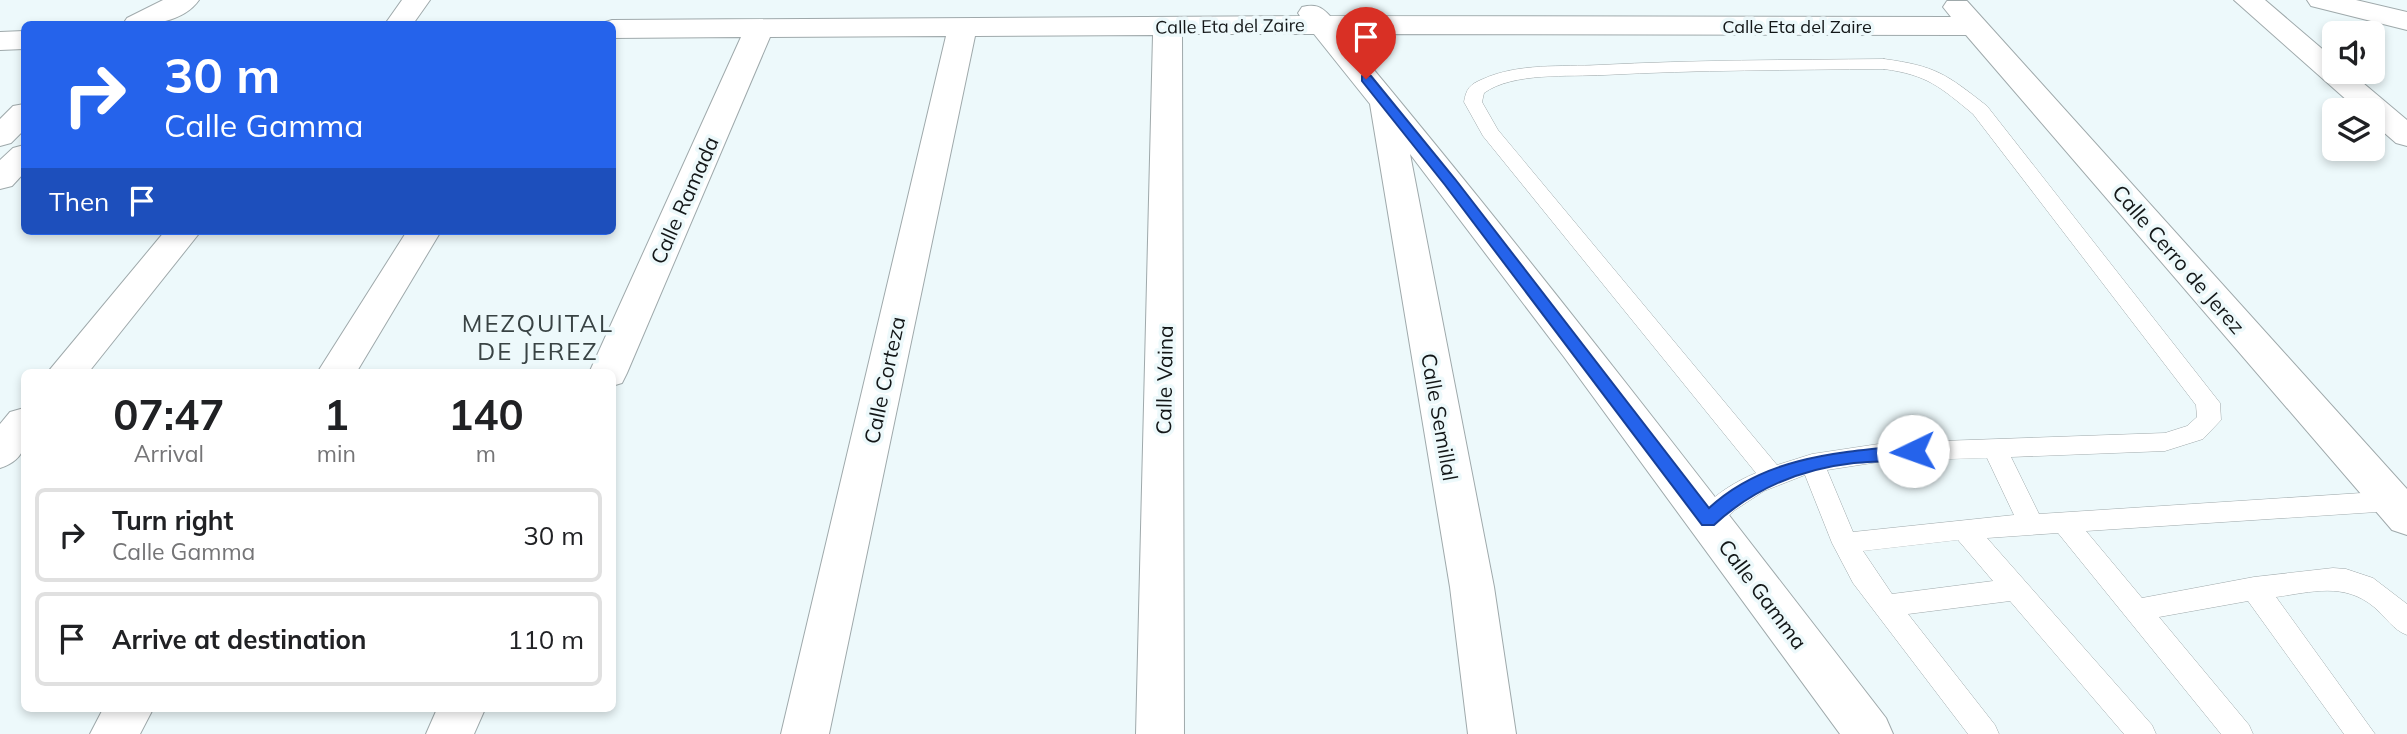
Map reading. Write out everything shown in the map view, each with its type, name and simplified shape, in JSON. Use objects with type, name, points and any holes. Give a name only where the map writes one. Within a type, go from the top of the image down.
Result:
[{"type":"street","points":[[150,21],[185,0]]},
{"type":"street","points":[[401,21],[416,0]]},
{"type":"street","points":[[1461,0],[1475,26]]},
{"type":"street","points":[[2248,0],[2407,136]]},
{"type":"street","points":[[2320,0],[2407,21]]},
{"type":"street","name":"Calle Eta del Zaire","points":[[616,29],[1168,27],[1312,13],[1475,26],[1962,13]]},
{"type":"street","name":"Calle Gamma","points":[[1312,13],[1384,100],[1569,336],[1869,734]]},
{"type":"street","name":"Calle Cerro de Jerez","points":[[1962,13],[2402,506]]},
{"type":"street","name":"Calle Corteza","points":[[805,734],[962,26]]},
{"type":"street","name":"Calle Ramada","points":[[610,369],[761,27]]},
{"type":"street","name":"Calle Vaina","points":[[1160,734],[1168,27]]},
{"type":"street","points":[[0,41],[21,40]]},
{"type":"street","name":"Calle Semillal","points":[[1384,100],[1472,587],[1492,734]]},
{"type":"street","points":[[0,136],[21,116]]},
{"type":"street","points":[[0,179],[21,158]]},
{"type":"street","points":[[69,369],[181,235]]},
{"type":"street","points":[[338,369],[422,235]]},
{"type":"street","points":[[0,452],[21,427]]},
{"type":"street","points":[[114,734],[127,712]]},
{"type":"street","points":[[450,734],[460,712]]},
{"type":"lane","points":[[1708,520],[1740,493],[1772,476],[1812,463],[1885,452],[2165,442],[2195,433],[2209,420],[2208,403],[1980,110],[1938,77],[1914,68],[1884,64],[1843,64],[1598,69],[1504,77],[1485,83],[1475,91],[1473,102],[1490,132],[1772,476]]},
{"type":"lane","points":[[1995,448],[2032,526]]},
{"type":"lane","points":[[1812,463],[1845,543],[1862,575],[1985,734]]},
{"type":"lane","points":[[1845,543],[1964,529],[2402,506]]},
{"type":"lane","points":[[2065,524],[2239,734]]},
{"type":"lane","points":[[1964,529],[2142,734]]},
{"type":"lane","points":[[2138,610],[2254,588],[2330,579],[2347,580],[2364,586],[2381,597],[2407,623]]},
{"type":"lane","points":[[2254,588],[2361,734]]},
{"type":"lane","points":[[1885,606],[2015,589]]},
{"type":"district","name":"MEZQUITAL DE JEREZ","points":[[538,337]]},
{"type":"route","points":[[1366,79],[1450,182],[1708,520],[1726,503],[1755,484],[1798,467],[1833,459],[1913,451]]}]
